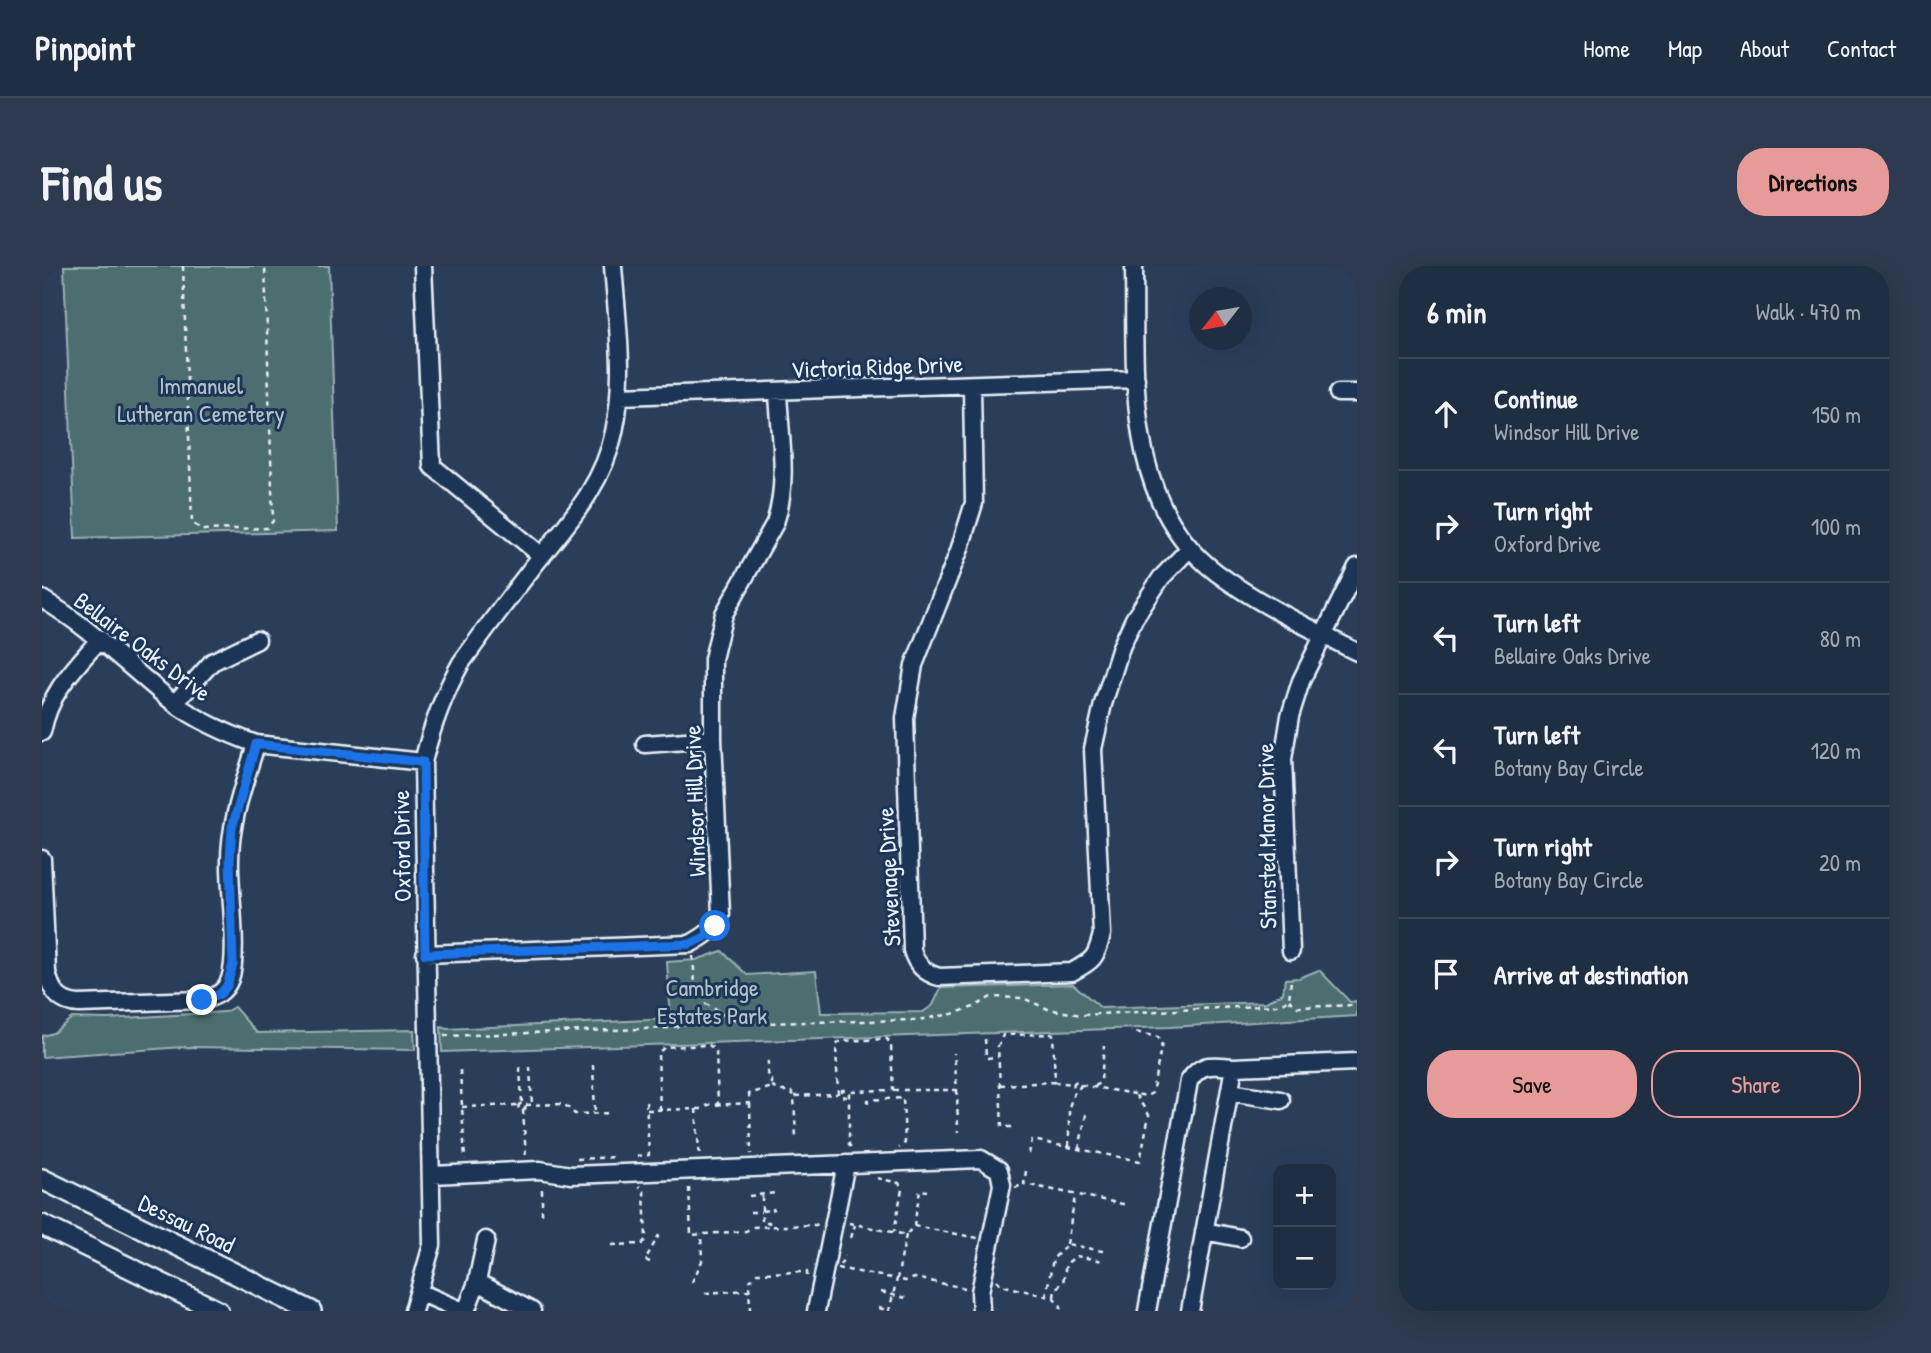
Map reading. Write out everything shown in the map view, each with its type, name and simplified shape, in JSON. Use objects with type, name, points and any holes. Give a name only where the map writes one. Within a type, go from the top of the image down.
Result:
[{"type":"main road","name":"Dessau Road","points":[[42,1180],[311,1311]]},
{"type":"main road","points":[[42,1224],[218,1311]]},
{"type":"street","points":[[423,266],[432,466],[542,556]]},
{"type":"street","name":"Oxford Drive","points":[[413,1311],[432,1245],[423,762],[434,720],[461,663],[585,501],[597,480],[614,432],[619,396],[620,358],[613,266]]},
{"type":"street","points":[[1134,266],[1139,427],[1146,466],[1164,509],[1191,548],[1216,572],[1243,591],[1357,652]]},
{"type":"street","name":"Victoria Ridge Drive","points":[[619,396],[778,393],[1136,379]]},
{"type":"street","name":"Stevenage Drive","points":[[972,386],[974,503],[959,551],[914,665],[905,718],[912,950],[915,959],[930,975],[939,977],[1072,972],[1098,953],[1102,934],[1093,749],[1103,704],[1134,618],[1161,578],[1191,548]]},
{"type":"street","name":"Windsor Hill Drive","points":[[425,954],[690,944],[705,937],[715,926],[721,914],[713,739],[713,659],[724,614],[775,523],[780,507],[782,490],[778,393]]},
{"type":"street","points":[[1338,393],[1357,393]]},
{"type":"street","name":"Stansted Manor Drive","points":[[1290,951],[1283,759],[1290,716],[1301,681],[1322,634],[1357,567]]},
{"type":"street","name":"Bellaire Oaks Drive","points":[[42,599],[100,639],[175,703],[202,720],[256,744],[423,762]]},
{"type":"street","points":[[42,732],[51,701],[61,684],[100,639]]},
{"type":"street","points":[[175,703],[212,662],[257,640]]},
{"type":"street","points":[[645,744],[713,739]]},
{"type":"street","points":[[42,859],[47,972],[52,989],[62,1000],[79,1004],[202,1000],[220,994],[227,986],[233,964],[230,860],[232,828],[256,744]]},
{"type":"street","points":[[1147,1311],[1189,1080],[1196,1070],[1203,1066],[1357,1062]]},
{"type":"street","points":[[1190,1311],[1234,1067]]},
{"type":"street","points":[[1230,1092],[1281,1100]]},
{"type":"street","points":[[432,1175],[540,1170],[571,1175],[850,1157],[981,1159],[999,1170],[1002,1185],[980,1292],[981,1311]]},
{"type":"street","points":[[816,1311],[850,1157]]},
{"type":"street","points":[[1204,1231],[1240,1238]]},
{"type":"street","points":[[419,1292],[464,1311],[477,1282],[486,1240]]},
{"type":"street","points":[[477,1282],[523,1309]]},
{"type":"street","points":[[496,1311],[503,1296]]},
{"type":"path","points":[[183,266],[192,523],[203,530],[267,528],[273,522],[265,266]]},
{"type":"path","points":[[693,956],[695,985],[706,1004],[731,1019],[759,1023],[918,1020],[963,1011],[991,997],[1023,998],[1048,1009],[1081,1015],[1276,1005],[1289,1000]]},
{"type":"path","points":[[1289,1000],[1291,980]]},
{"type":"path","points":[[1008,989],[1008,998]]},
{"type":"path","points":[[1289,1000],[1298,1007],[1357,1005]]},
{"type":"path","points":[[444,1037],[670,1028],[686,1024],[706,1004]]},
{"type":"path","points":[[1000,1085],[1055,1082],[1073,1084],[1077,1081],[1147,1096],[1152,1093],[1162,1043],[1158,1037],[1131,1031]]},
{"type":"path","points":[[1012,1127],[1002,1127],[998,1046],[1003,1035],[1053,1034],[1055,1082]]},
{"type":"path","points":[[839,1094],[836,1045],[841,1041],[887,1039],[891,1045],[893,1090]]},
{"type":"path","points":[[985,1039],[986,1058],[998,1057]]},
{"type":"path","points":[[660,1110],[658,1053],[664,1047],[709,1045],[716,1051],[718,1104]]},
{"type":"path","points":[[1095,1087],[1101,1080],[1104,1046]]},
{"type":"path","points":[[954,1053],[958,1132]]},
{"type":"path","points":[[768,1057],[768,1074],[772,1079],[772,1087]]},
{"type":"path","points":[[593,1065],[595,1114]]},
{"type":"path","points":[[520,1067],[526,1160],[537,1160]]},
{"type":"path","points":[[530,1067],[532,1105]]},
{"type":"path","points":[[460,1070],[465,1162]]},
{"type":"path","points":[[1073,1084],[1076,1088]]},
{"type":"path","points":[[1069,1148],[1069,1107],[1076,1088],[1081,1084]]},
{"type":"path","points":[[740,1155],[752,1154],[750,1094],[772,1087],[792,1091],[796,1138]]},
{"type":"path","points":[[839,1094],[842,1090],[957,1090]]},
{"type":"path","points":[[848,1091],[850,1157]]},
{"type":"path","points":[[868,1103],[868,1100],[903,1098],[911,1091]]},
{"type":"path","points":[[794,1096],[839,1094],[847,1097]]},
{"type":"path","points":[[1029,1154],[1032,1140],[1140,1161],[1149,1115],[1135,1094]]},
{"type":"path","points":[[898,1149],[905,1143],[903,1098]]},
{"type":"path","points":[[637,1156],[649,1155],[646,1100]]},
{"type":"path","points":[[647,1110],[696,1109],[718,1104],[750,1103]]},
{"type":"path","points":[[462,1107],[564,1104],[575,1114],[612,1113]]},
{"type":"path","points":[[696,1109],[699,1152],[704,1156]]},
{"type":"path","points":[[1079,1149],[1086,1115],[1090,1116]]},
{"type":"path","points":[[570,1159],[615,1157]]},
{"type":"path","points":[[1024,1184],[1026,1171]]},
{"type":"path","points":[[870,1177],[899,1183],[902,1189],[894,1233]]},
{"type":"path","points":[[542,1214],[542,1182],[552,1184]]},
{"type":"path","points":[[612,1245],[642,1244],[646,1239],[644,1190],[635,1183]]},
{"type":"path","points":[[1014,1188],[1024,1184],[1128,1205]]},
{"type":"path","points":[[689,1188],[691,1235],[746,1231],[752,1227],[816,1225],[821,1220]]},
{"type":"path","points":[[879,1308],[890,1311],[906,1235],[914,1226],[920,1189],[927,1191]]},
{"type":"path","points":[[749,1196],[775,1193]]},
{"type":"path","points":[[1046,1296],[1053,1259],[1067,1244],[1075,1194]]},
{"type":"path","points":[[762,1196],[762,1222],[769,1222],[769,1228]]},
{"type":"path","points":[[750,1212],[775,1209]]},
{"type":"path","points":[[846,1220],[855,1225],[906,1235]]},
{"type":"path","points":[[852,1238],[855,1225]]},
{"type":"path","points":[[914,1226],[978,1238]]},
{"type":"path","points":[[692,1282],[702,1261],[701,1234]]},
{"type":"path","points":[[650,1262],[645,1260],[659,1235]]},
{"type":"path","points":[[1067,1244],[1107,1252]]},
{"type":"path","points":[[1054,1298],[1055,1289],[1063,1283],[1066,1264],[1076,1256],[1103,1261]]},
{"type":"path","points":[[836,1268],[969,1288]]},
{"type":"path","points":[[750,1311],[749,1282],[757,1273],[807,1272],[807,1289]]},
{"type":"path","points":[[996,1279],[1001,1285],[1054,1298],[1061,1307],[1060,1311]]},
{"type":"path","points":[[705,1293],[749,1290]]},
{"type":"path","points":[[881,1292],[910,1299]]},
{"type":"green space","name":"Immanuel Lutheran Cemetery","points":[[64,266],[329,266],[338,531],[75,538]]},
{"type":"green space","name":"Cambridge Estates Park","points":[[722,951],[747,975],[816,971],[821,1013],[923,1012],[933,1005],[941,988],[1073,984],[1101,1008],[1266,1002],[1283,993],[1285,979],[1299,978],[1319,970],[1350,1002],[1357,1001],[1357,1016],[1170,1027],[442,1052],[441,1027],[447,1029],[671,1019],[667,962],[696,960]]},
{"type":"green space","points":[[234,1007],[257,1033],[414,1030],[415,1050],[184,1047],[42,1057],[42,1036],[53,1033],[72,1018],[107,1019],[225,1012]]},
{"type":"route","points":[[202,1000],[220,994],[231,976],[232,828],[256,744],[300,751],[423,762],[425,954],[690,944],[705,937],[715,926]]}]
